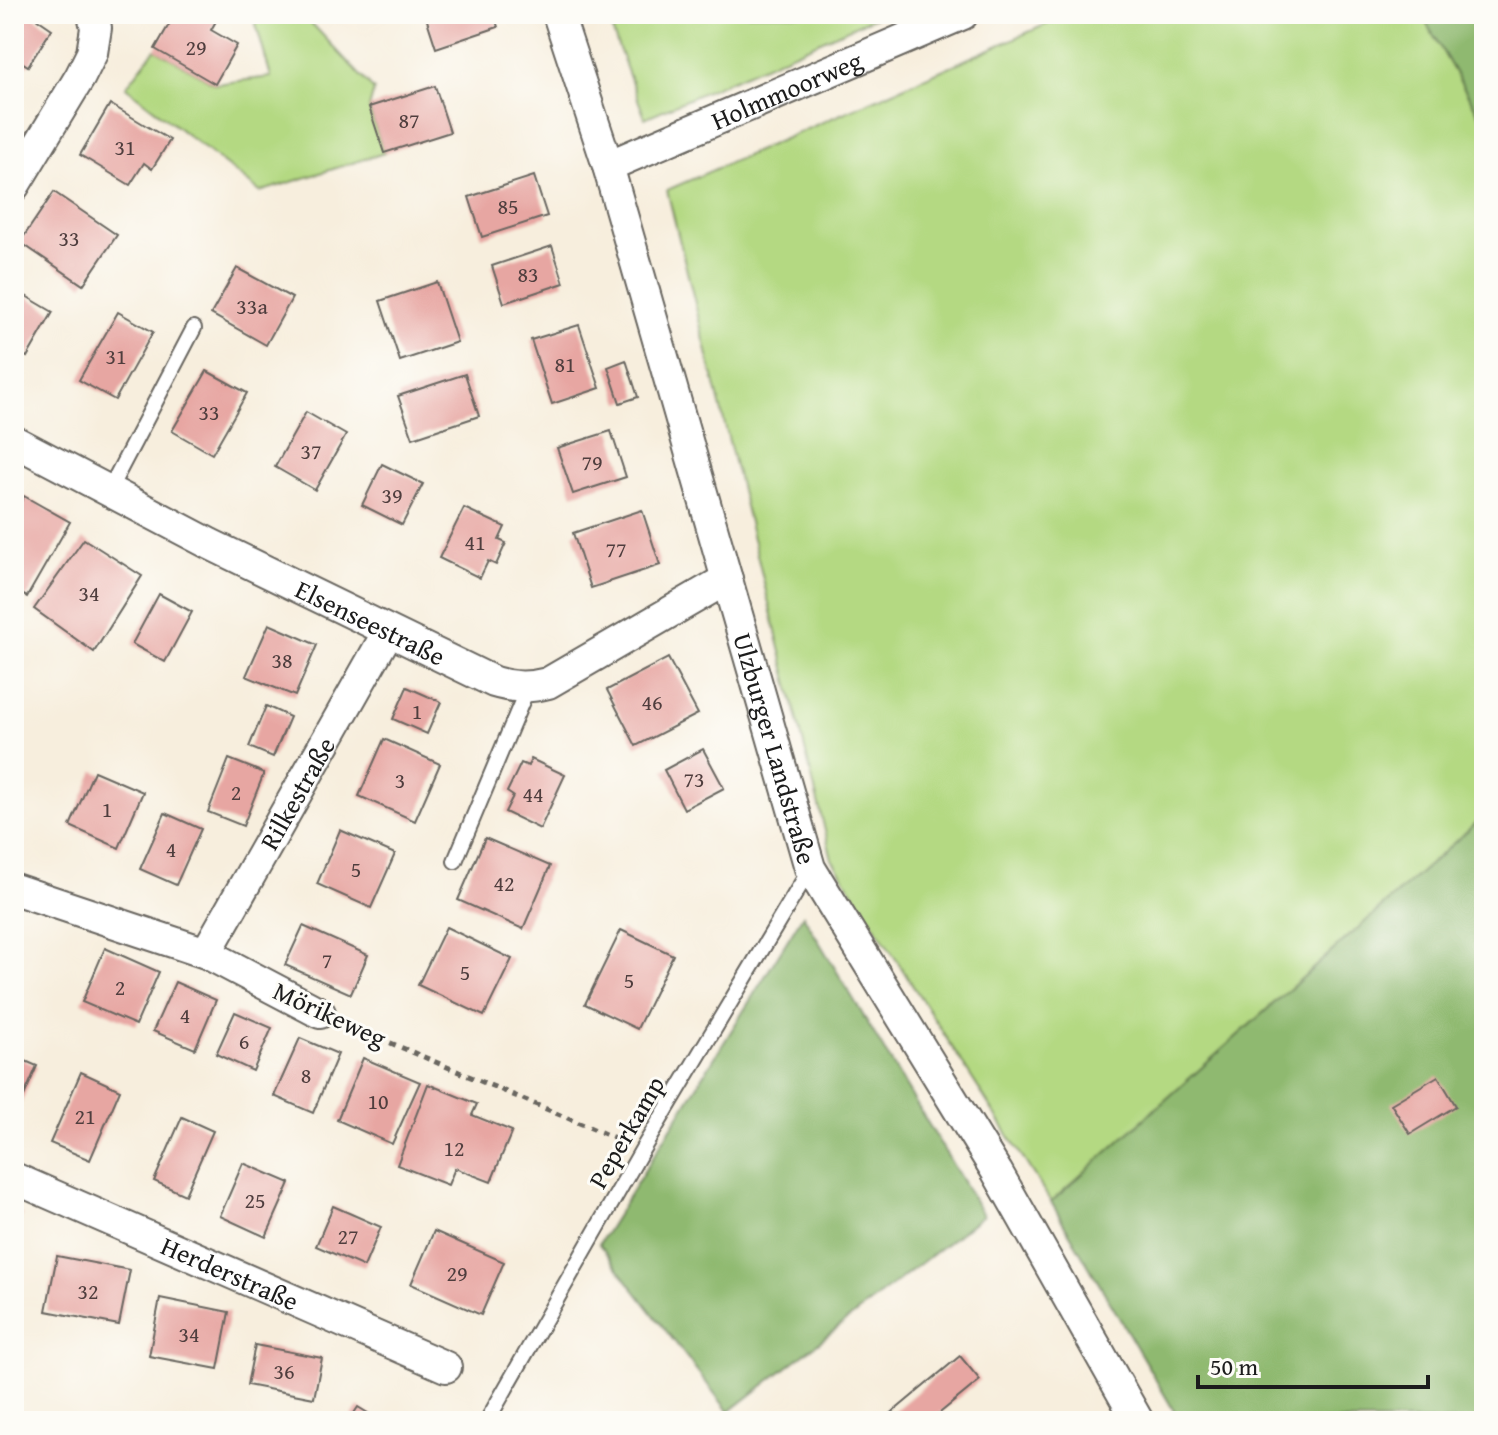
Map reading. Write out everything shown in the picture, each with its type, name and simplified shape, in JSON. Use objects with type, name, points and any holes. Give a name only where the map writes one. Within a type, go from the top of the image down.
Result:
[{"type":"street","points":[[14,186],[92,53],[96,28],[93,14]]},
{"type":"street","name":"Ulzburger Landstraße","points":[[558,14],[608,166],[810,868],[997,1172],[1138,1421]]},
{"type":"street","name":"Holmmoorweg","points":[[608,166],[963,14]]},
{"type":"street","name":"Elsenseestraße","points":[[14,441],[108,492],[388,632],[494,682],[528,687]]},
{"type":"street","points":[[528,687],[548,683],[727,579]]},
{"type":"street","name":"Rilkestraße","points":[[206,953],[388,632]]},
{"type":"street","name":"Mörikeweg","points":[[14,889],[206,953],[320,1013]]},
{"type":"street","name":"Herderstraße","points":[[14,1178],[446,1367]]},
{"type":"lane","points":[[108,492],[194,328]]},
{"type":"lane","points":[[455,861],[528,687]]},
{"type":"lane","name":"Peperkamp","points":[[487,1421],[642,1150],[810,868]]},
{"type":"path","name":"Mörikeweg","points":[[320,1013],[642,1150]]},
{"type":"green space","points":[[253,14],[303,14],[374,90],[369,108],[384,153],[260,192],[126,87],[155,49],[215,84],[271,77]]},
{"type":"green space","points":[[606,14],[882,14],[645,118]]},
{"type":"green space","points":[[1070,14],[1421,14],[1484,123],[1484,816],[1051,1202],[832,859],[667,190]]},
{"type":"green space","points":[[1421,14],[1484,14],[1484,123],[1482,119]]},
{"type":"green space","points":[[1484,816],[1484,1421],[1180,1421],[1051,1202]]},
{"type":"green space","points":[[803,915],[983,1215],[729,1412],[599,1244]]},
{"type":"building","points":[[14,14],[30,14],[52,29],[28,66],[14,57]]},
{"type":"building","points":[[175,14],[220,14],[211,30],[237,45],[215,84],[155,49]]},
{"type":"building","points":[[425,14],[494,14],[498,27],[436,48]]},
{"type":"building","points":[[435,86],[450,132],[384,153],[369,107]]},
{"type":"building","points":[[110,104],[170,140],[152,169],[144,163],[130,185],[80,155]]},
{"type":"building","points":[[534,176],[547,216],[482,237],[469,197]]},
{"type":"building","points":[[54,192],[117,235],[83,285],[20,242]]},
{"type":"building","points":[[552,246],[564,283],[504,303],[492,266]]},
{"type":"building","points":[[237,268],[292,298],[266,345],[211,314]]},
{"type":"building","points":[[437,282],[457,342],[400,361],[380,301]]},
{"type":"building","points":[[14,289],[53,312],[27,357],[14,349]]},
{"type":"building","points":[[118,312],[153,332],[115,400],[79,380]]},
{"type":"building","points":[[579,325],[600,388],[552,404],[531,340]]},
{"type":"building","points":[[626,360],[638,397],[620,403],[608,367]]},
{"type":"building","points":[[207,371],[247,393],[212,454],[172,431]]},
{"type":"building","points":[[465,374],[479,416],[413,438],[398,396]]},
{"type":"building","points":[[306,412],[346,435],[315,490],[275,467]]},
{"type":"building","points":[[611,431],[626,477],[573,494],[557,448]]},
{"type":"building","points":[[382,464],[423,484],[402,525],[362,505]]},
{"type":"building","points":[[24,496],[70,522],[27,597],[14,590],[14,514]]},
{"type":"building","points":[[464,508],[505,527],[499,540],[506,543],[496,565],[488,561],[480,578],[439,558]]},
{"type":"building","points":[[642,510],[660,565],[591,588],[573,533]]},
{"type":"building","points":[[84,539],[142,576],[94,652],[34,609]]},
{"type":"building","points":[[159,594],[192,612],[165,662],[132,644]]},
{"type":"building","points":[[269,624],[317,645],[295,696],[246,676]]},
{"type":"building","points":[[668,658],[698,714],[636,746],[607,690]]},
{"type":"building","points":[[407,687],[441,702],[427,734],[393,719]]},
{"type":"building","points":[[266,706],[290,717],[273,757],[249,747]]},
{"type":"building","points":[[384,739],[440,764],[415,821],[359,796]]},
{"type":"building","points":[[703,749],[724,788],[684,809],[664,770]]},
{"type":"building","points":[[229,759],[264,773],[243,826],[208,812]]},
{"type":"building","points":[[531,759],[565,775],[540,829],[505,812],[513,796],[507,792],[521,763],[528,766]]},
{"type":"building","points":[[94,771],[143,792],[119,848],[70,826]]},
{"type":"building","points":[[165,813],[201,829],[176,885],[140,869]]},
{"type":"building","points":[[340,830],[395,854],[371,908],[317,884]]},
{"type":"building","points":[[485,838],[550,866],[523,929],[458,900]]},
{"type":"building","points":[[303,926],[368,955],[351,994],[285,965]]},
{"type":"building","points":[[446,927],[512,959],[484,1016],[418,985]]},
{"type":"building","points":[[621,930],[673,955],[637,1029],[585,1004]]},
{"type":"building","points":[[105,948],[159,972],[136,1025],[82,1002]]},
{"type":"building","points":[[175,982],[216,1000],[195,1049],[153,1031]]},
{"type":"building","points":[[235,1012],[272,1028],[253,1071],[216,1054]]},
{"type":"building","points":[[300,1038],[338,1054],[313,1113],[274,1096]]},
{"type":"building","points":[[14,1056],[37,1066],[14,1119]]},
{"type":"building","points":[[363,1058],[420,1082],[392,1144],[337,1120]]},
{"type":"building","points":[[81,1072],[120,1090],[90,1160],[50,1143]]},
{"type":"building","points":[[1438,1076],[1456,1106],[1410,1134],[1391,1104]]},
{"type":"building","points":[[428,1084],[477,1104],[472,1115],[512,1131],[491,1182],[455,1168],[448,1185],[397,1165]]},
{"type":"building","points":[[182,1117],[213,1131],[185,1195],[154,1181]]},
{"type":"building","points":[[243,1163],[290,1183],[266,1237],[220,1216]]},
{"type":"building","points":[[333,1206],[381,1227],[364,1267],[316,1246]]},
{"type":"building","points":[[14,1213],[22,1214],[15,1247],[14,1247]]},
{"type":"building","points":[[434,1231],[504,1262],[481,1315],[411,1284]]},
{"type":"building","points":[[57,1256],[130,1270],[119,1325],[46,1311]]},
{"type":"building","points":[[160,1298],[229,1312],[218,1369],[149,1356]]},
{"type":"building","points":[[255,1345],[322,1358],[314,1398],[247,1385]]},
{"type":"building","points":[[960,1356],[980,1380],[930,1421],[882,1421]]},
{"type":"building","points":[[358,1407],[381,1421],[349,1421]]}]
